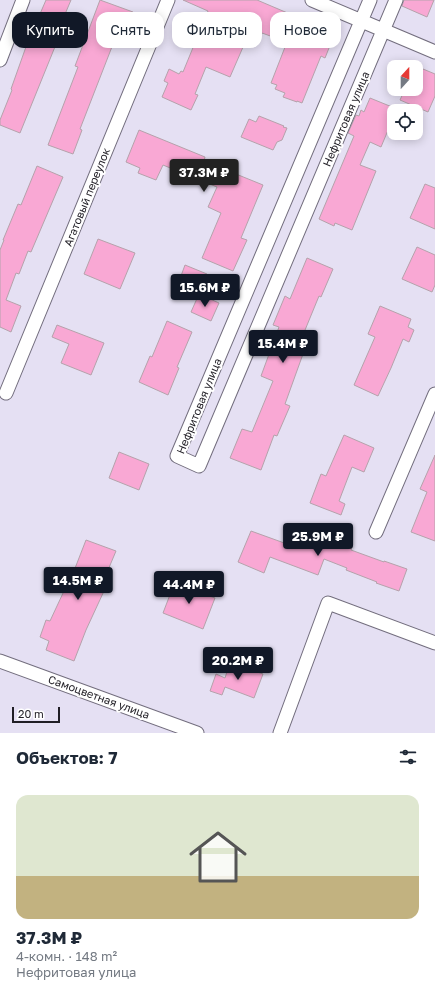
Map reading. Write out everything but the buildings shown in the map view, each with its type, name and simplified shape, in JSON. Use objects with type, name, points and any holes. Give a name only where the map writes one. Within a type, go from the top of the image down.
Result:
[{"type":"street","points":[[0,60],[23,0]]},
{"type":"street","name":"Агатовый переулок","points":[[6,394],[168,0]]},
{"type":"street","points":[[312,0],[435,52]]},
{"type":"street","name":"Нефритовая улица","points":[[370,0],[177,456],[199,466],[396,0]]},
{"type":"street","points":[[376,532],[435,394]]},
{"type":"street","points":[[280,733],[328,603],[435,643]]},
{"type":"street","name":"Самоцветная улица","points":[[0,661],[198,733]]}]
